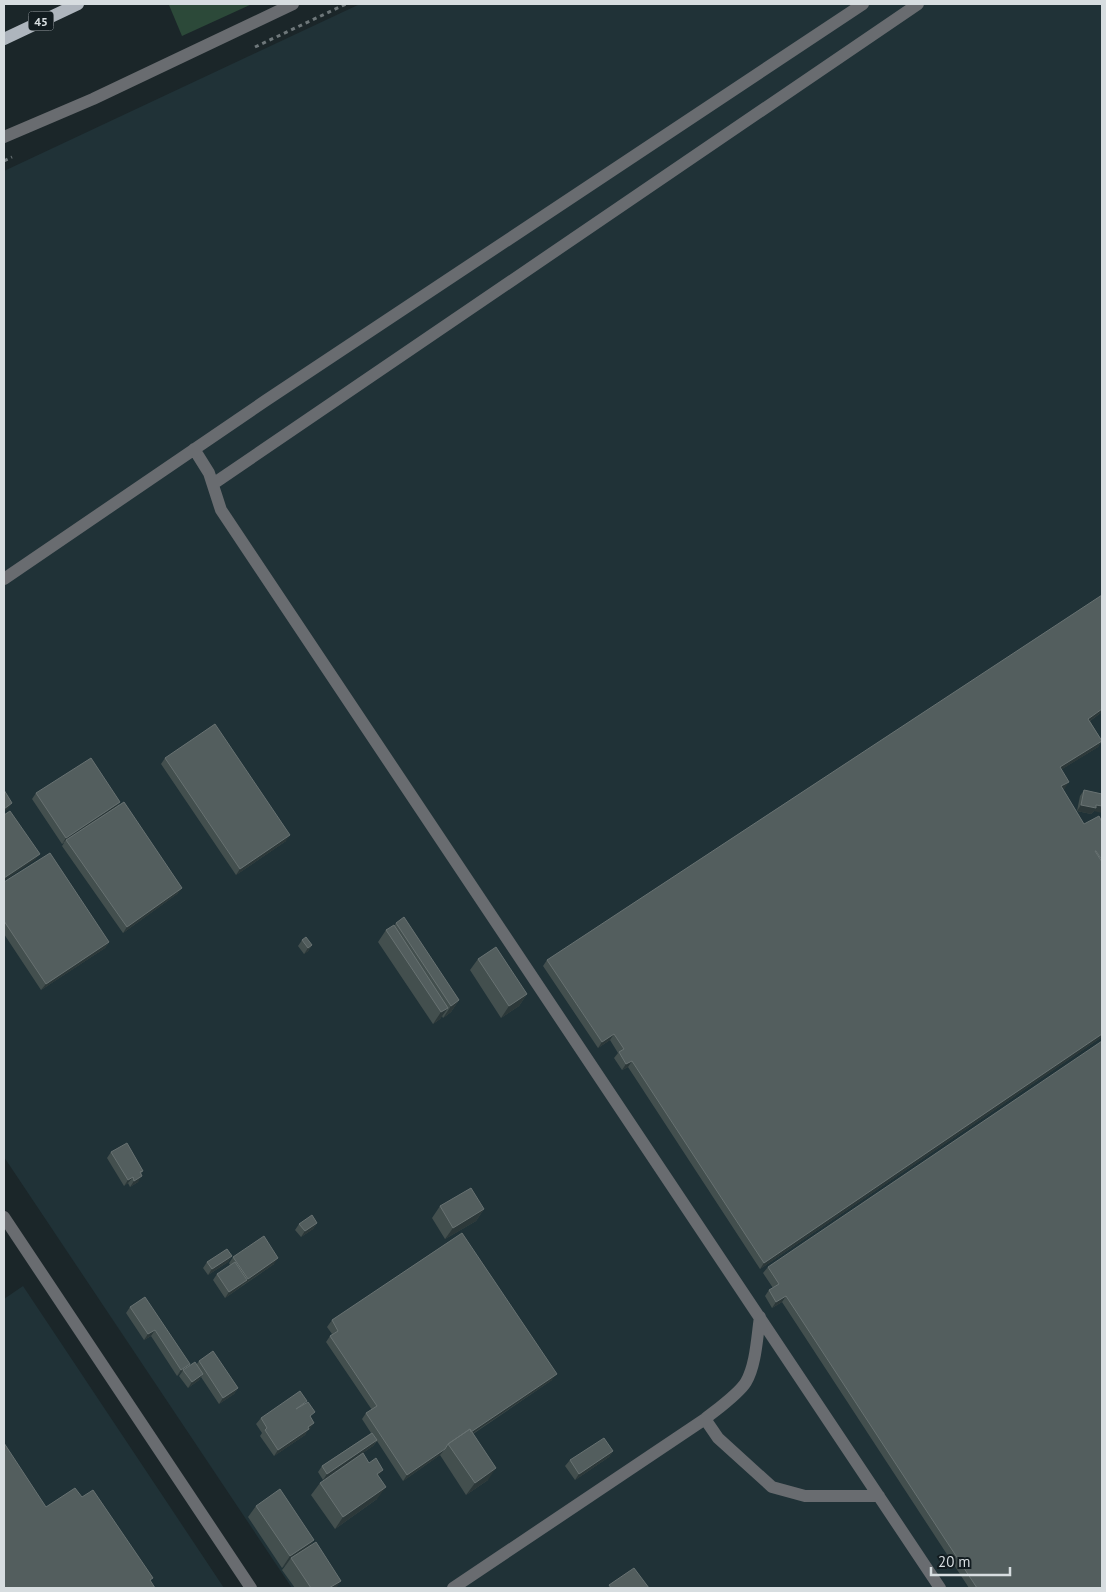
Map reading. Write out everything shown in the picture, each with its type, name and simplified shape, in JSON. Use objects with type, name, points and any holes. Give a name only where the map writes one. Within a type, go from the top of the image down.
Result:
[{"type":"main road","name":"45","points":[[4,39],[78,4]]},
{"type":"street","points":[[4,137],[93,99],[293,4]]},
{"type":"street","points":[[4,579],[194,449],[863,4]]},
{"type":"street","points":[[213,484],[918,4]]},
{"type":"street","points":[[194,449],[209,473],[221,510],[940,1588]]},
{"type":"street","points":[[4,1218],[8,1233],[251,1588]]},
{"type":"street","points":[[453,1588],[705,1419],[725,1403],[746,1383],[754,1359],[760,1317]]},
{"type":"street","points":[[705,1419],[718,1438],[772,1487],[805,1496],[879,1496]]},
{"type":"shaded area","points":[[360,4],[1102,4],[1102,1588],[292,1588],[4,1157],[4,171]]},
{"type":"shaded area","points":[[23,1286],[224,1588],[4,1588],[4,1299]]},
{"type":"green space","points":[[252,4],[182,36],[169,5]]},
{"type":"building","points":[[1102,595],[1102,709],[1088,719],[1102,741],[1060,767],[1069,782],[1061,786],[1084,824],[1099,816],[1102,822],[1102,860],[1095,851],[1102,862],[1102,1034],[764,1263],[632,1061],[626,1064],[619,1052],[624,1049],[614,1034],[602,1042],[547,960]]},
{"type":"building","points":[[215,724],[290,835],[240,869],[165,758]]},
{"type":"building","points":[[91,758],[120,802],[66,838],[36,793]]},
{"type":"building","points":[[4,790],[12,803],[4,809]]},
{"type":"building","points":[[1084,790],[1102,794],[1102,806],[1096,805],[1096,808],[1081,805]]},
{"type":"building","points":[[124,802],[182,888],[127,927],[66,840]]},
{"type":"building","points":[[10,811],[40,854],[4,878],[4,815]]},
{"type":"building","points":[[50,853],[109,942],[46,984],[4,921],[4,882]]},
{"type":"building","points":[[404,917],[459,1000],[451,1006],[396,923]]},
{"type":"building","points":[[394,925],[448,1008],[441,1012],[386,930]]},
{"type":"building","points":[[306,937],[312,945],[308,948],[302,940]]},
{"type":"building","points":[[496,947],[527,994],[509,1006],[478,959]]},
{"type":"building","points":[[1102,1041],[1102,1588],[977,1588],[786,1296],[776,1302],[769,1290],[779,1284],[768,1267]]},
{"type":"building","points":[[127,1143],[143,1171],[140,1172],[142,1176],[134,1181],[133,1177],[128,1180],[111,1152]]},
{"type":"building","points":[[471,1188],[484,1209],[453,1228],[440,1206]]},
{"type":"building","points":[[312,1215],[317,1223],[305,1231],[299,1224]]},
{"type":"building","points":[[462,1233],[557,1374],[471,1432],[470,1429],[407,1475],[366,1413],[377,1406],[330,1336],[338,1331],[332,1320]]},
{"type":"building","points":[[264,1236],[278,1258],[248,1279],[233,1257]]},
{"type":"building","points":[[227,1249],[232,1256],[212,1269],[207,1262]]},
{"type":"building","points":[[235,1262],[247,1280],[229,1292],[217,1274]]},
{"type":"building","points":[[145,1297],[190,1364],[181,1370],[155,1330],[148,1334],[130,1307]]},
{"type":"building","points":[[213,1351],[238,1388],[223,1398],[199,1361]]},
{"type":"building","points":[[195,1362],[203,1374],[192,1382],[183,1370]]},
{"type":"building","points":[[300,1391],[307,1401],[296,1409],[308,1402],[315,1412],[310,1416],[314,1423],[308,1427],[309,1429],[278,1450],[265,1430],[267,1428],[261,1418]]},
{"type":"building","points":[[470,1429],[496,1468],[475,1483],[448,1444]]},
{"type":"building","points":[[372,1433],[377,1440],[327,1474],[322,1466]]},
{"type":"building","points":[[604,1438],[613,1451],[579,1474],[570,1460]]},
{"type":"building","points":[[4,1443],[46,1507],[75,1488],[82,1497],[93,1490],[153,1578],[150,1580],[155,1588],[4,1588]]},
{"type":"building","points":[[363,1453],[369,1463],[376,1458],[383,1470],[377,1474],[386,1487],[343,1517],[320,1483]]},
{"type":"building","points":[[280,1489],[314,1540],[290,1556],[256,1506]]},
{"type":"building","points":[[316,1542],[341,1581],[329,1588],[311,1588],[291,1558]]},
{"type":"building","points":[[634,1568],[649,1588],[611,1588],[609,1585]]}]
